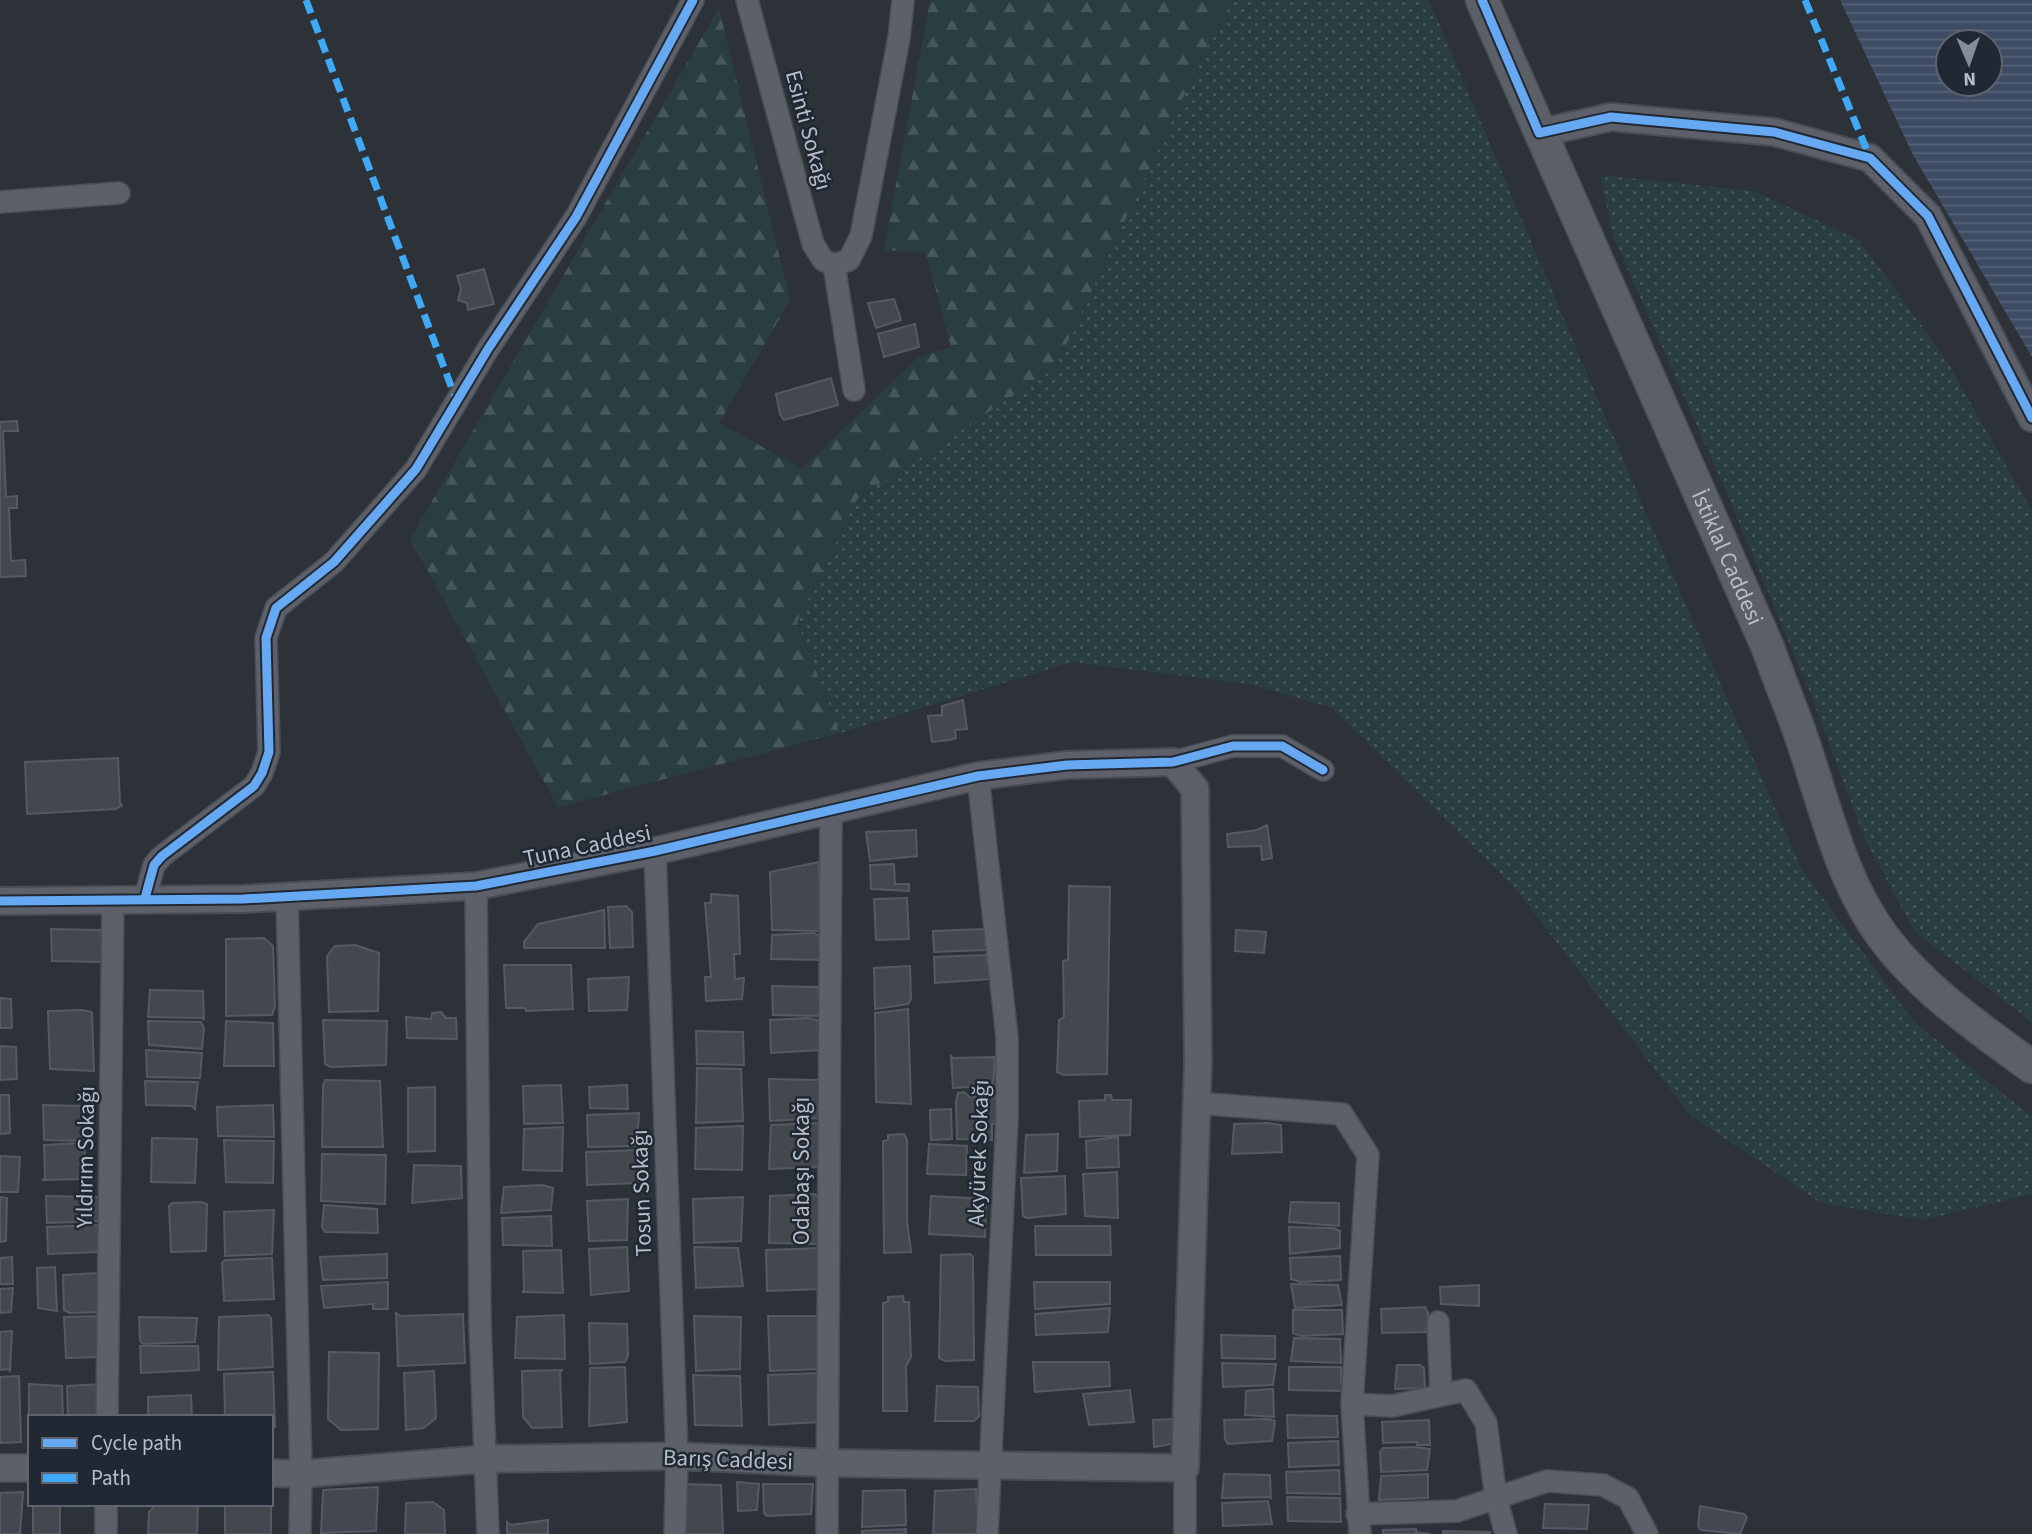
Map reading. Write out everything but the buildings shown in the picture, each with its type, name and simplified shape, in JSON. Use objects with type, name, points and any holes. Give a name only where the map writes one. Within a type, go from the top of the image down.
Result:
[{"type":"main road","name":"İstiklal Caddesi","points":[[1482,0],[1768,648],[1802,739],[1829,827],[1864,906],[1885,939],[1922,979],[1967,1020],[2032,1067]]},
{"type":"street","points":[[145,898],[154,865],[162,856],[254,786],[262,773],[269,752],[266,638],[276,608],[334,562],[416,469],[488,349],[576,217],[693,0]]},
{"type":"street","name":"Esinti Sokağı","points":[[747,0],[813,244],[823,260],[834,265]]},
{"type":"street","points":[[854,390],[834,265],[849,260],[860,236],[899,38],[903,0]]},
{"type":"street","points":[[1539,132],[1611,117],[1774,132],[1870,158],[1928,216],[2032,418]]},
{"type":"street","points":[[0,202],[119,194]]},
{"type":"street","points":[[1186,1534],[1185,1468],[1198,1062],[1195,789],[1173,762],[1233,746],[1282,746],[1323,770]]},
{"type":"street","name":"Tuna Caddesi","points":[[0,901],[286,896],[477,886],[655,851],[978,775],[1067,765],[1173,762]]},
{"type":"street","name":"Akyürek Sokağı","points":[[978,775],[1007,1037],[1007,1120],[986,1534]]},
{"type":"street","name":"Odabaşı Sokağı","points":[[827,1534],[831,808]]},
{"type":"street","name":"Tosun Sokağı","points":[[655,851],[677,1456],[675,1534]]},
{"type":"street","points":[[477,886],[480,1323],[488,1534]]},
{"type":"street","points":[[286,896],[301,1474],[300,1534]]},
{"type":"street","name":"Yıldırım Sokağı","points":[[107,1415],[113,898]]},
{"type":"street","points":[[1195,1103],[1342,1114],[1368,1155],[1352,1404],[1359,1524],[1457,1511],[1547,1481],[1603,1485],[1628,1499],[1647,1534]]},
{"type":"street","points":[[1438,1322],[1441,1395]]},
{"type":"street","points":[[1352,1404],[1392,1406],[1466,1390],[1486,1423],[1496,1498],[1506,1534]]},
{"type":"street","name":"Barış Caddesi","points":[[273,1473],[301,1474],[485,1459],[677,1456],[826,1462],[1185,1468]]},
{"type":"street","points":[[0,1468],[28,1468]]},
{"type":"street","points":[[106,1506],[106,1534]]},
{"type":"green space","points":[[930,0],[1234,0],[1217,26],[1055,368],[857,499],[797,622],[840,733],[558,807],[410,539],[719,8],[790,300],[719,423],[802,469],[916,359],[951,347],[926,253],[884,250]]},
{"type":"green space","points":[[1234,0],[1429,0],[1651,525],[1802,870],[1914,1022],[2032,1117],[2032,1194],[1924,1220],[1821,1203],[1690,1115],[1514,887],[1332,708],[1248,684],[1072,662],[840,733],[797,622],[857,499],[1055,368],[1217,26]]},
{"type":"green space","points":[[1600,175],[1754,191],[1859,240],[1945,358],[2032,511],[2032,1022],[1915,932],[1866,842],[1811,695],[1725,489],[1614,238]]},
{"type":"water","points":[[1840,0],[2032,0],[2032,357],[1913,155]]},
{"type":"marked path","points":[[306,0],[457,402]]},
{"type":"marked path","points":[[1805,0],[1870,158]]},
{"type":"cycle path","points":[[145,898],[154,865],[162,856],[254,786],[262,773],[269,752],[266,638],[276,608],[334,562],[416,469],[488,349],[576,217],[693,0]]},
{"type":"cycle path","points":[[1482,0],[1539,133],[1611,117],[1774,132],[1870,158],[1928,216],[2032,418]]},
{"type":"cycle path","points":[[0,901],[243,899],[476,886],[655,851],[978,776],[1067,765],[1173,762],[1233,746],[1282,746],[1323,770]]}]
